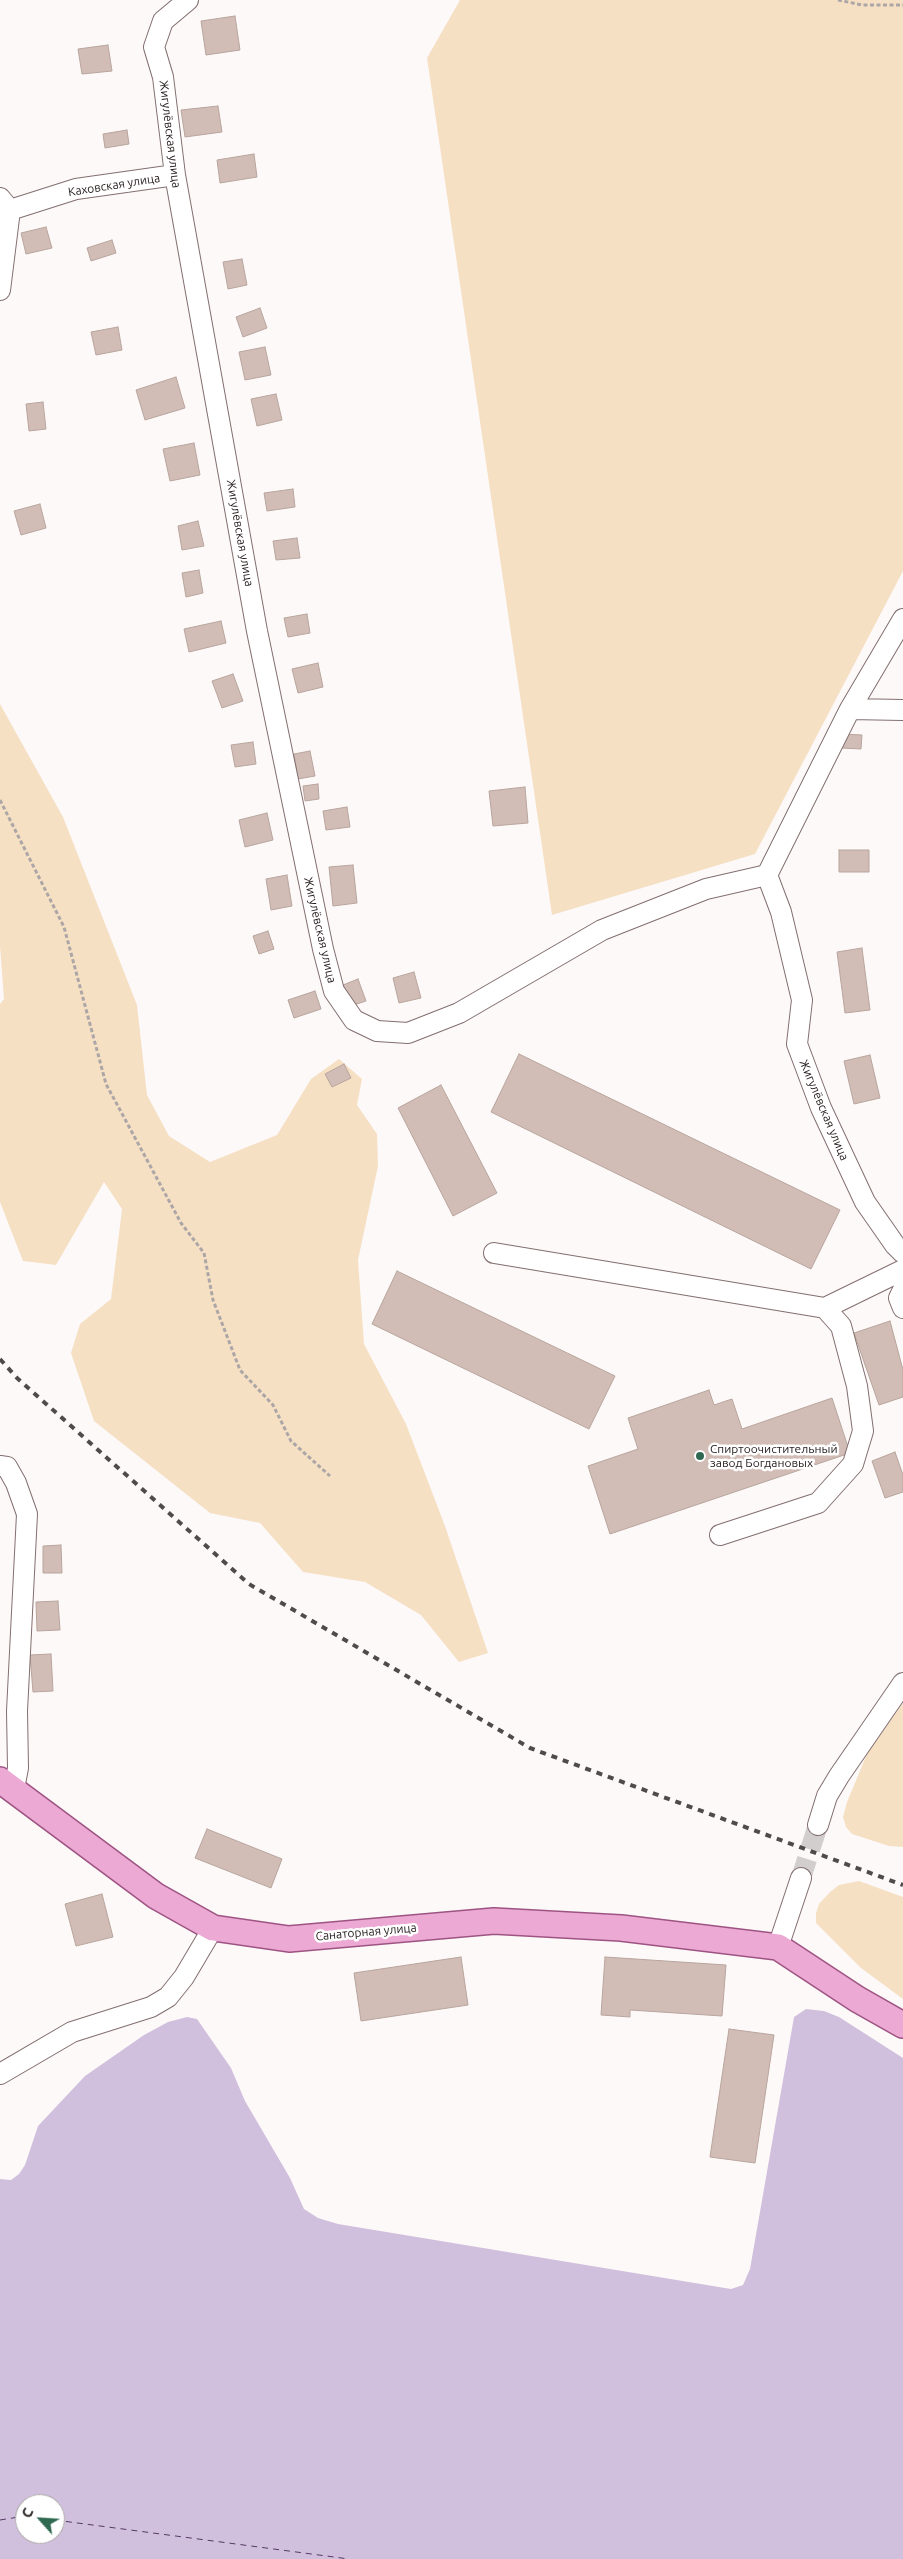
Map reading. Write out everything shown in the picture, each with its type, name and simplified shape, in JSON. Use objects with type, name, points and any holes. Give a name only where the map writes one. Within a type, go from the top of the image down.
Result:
[{"type":"main road","name":"Санаторная улица","points":[[7,1785],[156,1896],[213,1928],[289,1938],[494,1921],[621,1928],[778,1948]]},
{"type":"main road","points":[[778,1948],[857,1999],[903,2025]]},
{"type":"street","name":"Жигулёвская улица","points":[[188,0],[163,21],[154,47],[163,76],[175,174],[257,631],[323,949],[334,991],[354,1020],[377,1031],[408,1033],[459,1013],[602,930],[706,889],[767,875],[781,912],[802,1000],[797,1044],[820,1108],[865,1202],[895,1246],[903,1252]]},
{"type":"street","name":"Каховская улица","points":[[5,204],[76,189],[175,174]]},
{"type":"street","points":[[0,290],[5,204]]},
{"type":"street","points":[[767,875],[850,709],[903,619]]},
{"type":"street","points":[[850,709],[903,710]]},
{"type":"street","points":[[494,1253],[825,1308],[903,1270]]},
{"type":"street","points":[[903,1290],[899,1298],[903,1308]]},
{"type":"street","points":[[720,1535],[818,1502],[853,1464],[864,1431],[857,1386],[841,1326],[825,1308]]},
{"type":"street","points":[[0,1466],[7,1467],[16,1482],[28,1514],[17,1711],[18,1768],[7,1785]]},
{"type":"street","points":[[818,1825],[827,1796],[838,1776],[903,1682]]},
{"type":"street","points":[[778,1948],[801,1878]]},
{"type":"street","points":[[0,2074],[72,2032],[151,2007],[168,1997],[184,1977],[213,1928]]},
{"type":"path","points":[[838,0],[862,5],[903,5]]},
{"type":"path","points":[[0,800],[64,927],[106,1084],[181,1223],[204,1253],[213,1300],[240,1370],[273,1405],[291,1441],[330,1476]]},
{"type":"shaded area","points":[[460,0],[903,0],[903,571],[755,854],[552,915],[427,58]]},
{"type":"shaded area","points":[[0,704],[63,817],[137,1005],[147,1095],[169,1136],[210,1162],[277,1135],[311,1079],[339,1059],[362,1079],[357,1105],[377,1134],[378,1166],[358,1260],[364,1344],[406,1424],[445,1526],[488,1653],[459,1662],[421,1615],[365,1582],[303,1572],[260,1523],[210,1513],[94,1421],[71,1353],[80,1324],[111,1299],[122,1209],[104,1182],[56,1265],[23,1261],[0,1202],[0,1004],[4,999],[0,946]]},
{"type":"shaded area","points":[[903,1703],[903,1847],[889,1846],[852,1834],[846,1827],[843,1817],[847,1802],[867,1754]]},
{"type":"shaded area","points":[[859,1881],[903,1897],[903,1999],[861,1968],[816,1923],[816,1913],[819,1904],[830,1892],[839,1885]]},
{"type":"shaded area","points":[[806,2009],[824,2011],[839,2017],[903,2058],[903,2559],[0,2559],[0,2179],[11,2180],[19,2174],[25,2165],[38,2126],[85,2076],[144,2035],[168,2022],[187,2017],[197,2019],[231,2068],[245,2101],[290,2178],[304,2209],[318,2218],[338,2224],[731,2289],[743,2285],[750,2269],[794,2017]]},
{"type":"building","points":[[235,16],[240,50],[206,55],[201,21]]},
{"type":"building","points":[[108,45],[112,71],[82,74],[78,49]]},
{"type":"building","points":[[218,106],[222,132],[185,137],[181,110]]},
{"type":"building","points":[[127,130],[129,144],[105,148],[103,134]]},
{"type":"building","points":[[254,154],[257,177],[220,183],[217,160]]},
{"type":"building","points":[[46,227],[52,248],[26,254],[21,233]]},
{"type":"building","points":[[112,240],[116,253],[91,261],[87,248]]},
{"type":"building","points":[[242,259],[247,285],[228,289],[223,262]]},
{"type":"building","points":[[260,308],[267,328],[243,337],[236,317]]},
{"type":"building","points":[[118,327],[122,350],[96,355],[91,332]]},
{"type":"building","points":[[265,347],[271,375],[245,380],[239,352]]},
{"type":"building","points":[[176,377],[185,408],[145,420],[136,390]]},
{"type":"building","points":[[276,394],[282,420],[257,426],[251,399]]},
{"type":"building","points":[[43,402],[46,429],[29,431],[26,404]]},
{"type":"building","points":[[194,443],[200,475],[170,481],[163,449]]},
{"type":"building","points":[[293,489],[295,507],[267,511],[264,493]]},
{"type":"building","points":[[40,504],[46,528],[21,535],[14,511]]},
{"type":"building","points":[[198,521],[204,546],[182,550],[178,526]]},
{"type":"building","points":[[297,538],[300,558],[276,560],[273,541]]},
{"type":"building","points":[[199,570],[203,593],[186,597],[182,573]]},
{"type":"building","points":[[307,614],[310,633],[288,637],[284,618]]},
{"type":"building","points":[[221,621],[226,643],[189,652],[184,629]]},
{"type":"building","points":[[318,663],[323,687],[298,693],[292,669]]},
{"type":"building","points":[[233,674],[243,701],[222,708],[212,681]]},
{"type":"building","points":[[842,734],[862,735],[861,749],[841,748]]},
{"type":"building","points":[[253,742],[256,764],[235,767],[231,745]]},
{"type":"building","points":[[310,751],[315,776],[298,779],[294,754]]},
{"type":"building","points":[[318,784],[319,799],[305,801],[303,786]]},
{"type":"building","points":[[525,787],[528,823],[493,826],[489,791]]},
{"type":"building","points":[[347,807],[350,827],[326,830],[323,811]]},
{"type":"building","points":[[267,813],[273,840],[245,847],[239,820]]},
{"type":"building","points":[[839,850],[869,850],[869,872],[839,872]]},
{"type":"building","points":[[353,865],[357,903],[333,906],[329,867]]},
{"type":"building","points":[[287,875],[292,906],[271,910],[266,879]]},
{"type":"building","points":[[268,931],[274,949],[259,954],[253,936]]},
{"type":"building","points":[[862,948],[870,1010],[845,1013],[837,952]]},
{"type":"building","points":[[414,972],[421,998],[399,1003],[393,978]]},
{"type":"building","points":[[358,979],[366,1001],[351,1006],[343,985]]},
{"type":"building","points":[[315,991],[321,1009],[294,1018],[288,1000]]},
{"type":"building","points":[[519,1054],[840,1210],[811,1269],[491,1112]]},
{"type":"building","points":[[870,1055],[880,1098],[854,1104],[844,1061]]},
{"type":"building","points":[[344,1064],[351,1078],[332,1087],[325,1074]]},
{"type":"building","points":[[441,1085],[497,1193],[453,1216],[398,1108]]},
{"type":"building","points":[[397,1271],[615,1376],[589,1429],[372,1324]]},
{"type":"building","points":[[890,1321],[903,1370],[903,1397],[879,1405],[854,1333]]},
{"type":"building","points":[[709,1390],[714,1405],[732,1399],[742,1429],[832,1398],[850,1453],[610,1534],[588,1466],[638,1449],[628,1418]]},
{"type":"building","points":[[895,1452],[903,1475],[903,1492],[885,1498],[872,1461]]},
{"type":"building","points":[[61,1545],[62,1573],[43,1573],[43,1546]]},
{"type":"building","points":[[58,1601],[60,1630],[37,1631],[36,1602]]},
{"type":"building","points":[[51,1654],[53,1691],[33,1692],[30,1655]]},
{"type":"building","points":[[207,1829],[282,1859],[271,1888],[195,1858]]},
{"type":"building","points":[[102,1894],[113,1937],[76,1946],[65,1904]]},
{"type":"building","points":[[461,1957],[468,2005],[361,2021],[354,1973]]},
{"type":"building","points":[[605,1957],[726,1965],[722,2016],[630,2010],[630,2017],[601,2015]]},
{"type":"building","points":[[729,2029],[774,2035],[755,2163],[710,2157]]},
{"type":"ferry route","points":[[0,2520],[15,2518]]},
{"type":"ferry route","points":[[65,2521],[349,2559]]},
{"type":"tunnel","points":[[801,1878],[818,1825]]},
{"type":"railway","points":[[0,1359],[17,1378],[249,1584],[530,1748],[903,1885]]},
{"type":"place","name":"Спиртоочистительный завод Богдановых","points":[[700,1456]]}]
